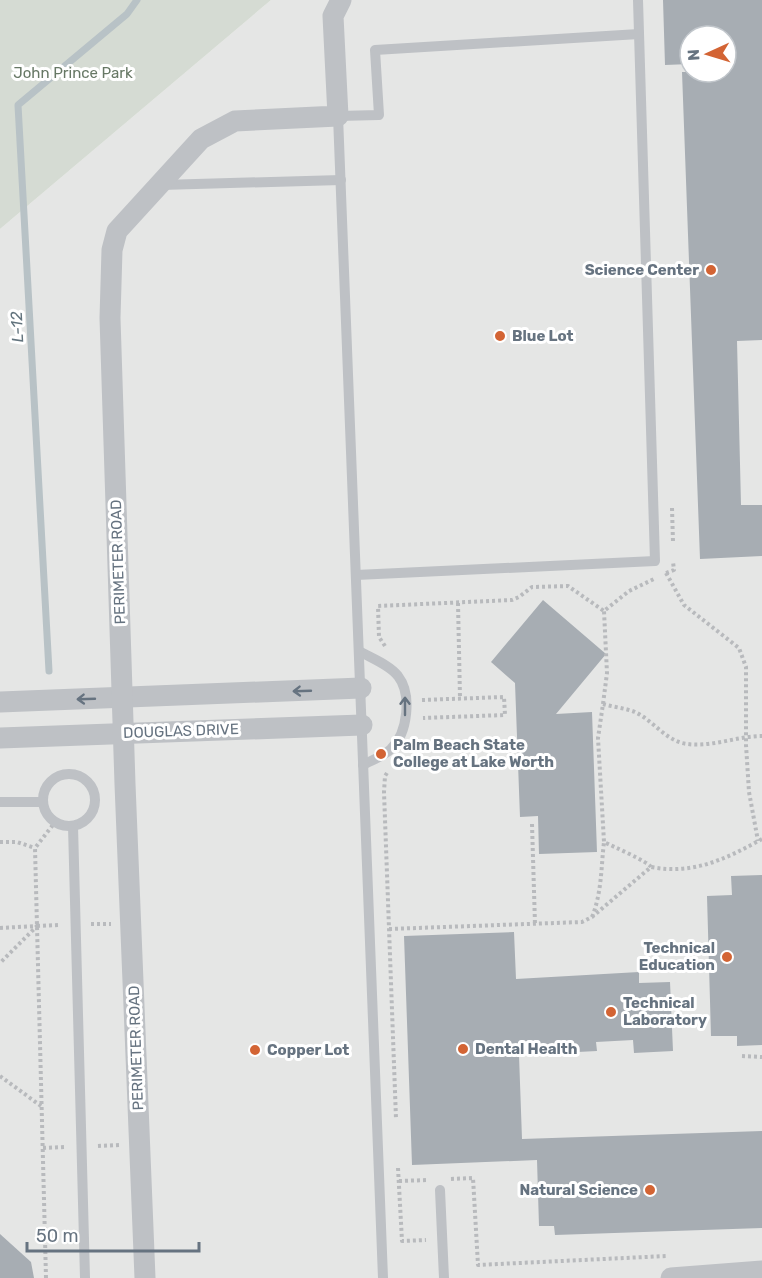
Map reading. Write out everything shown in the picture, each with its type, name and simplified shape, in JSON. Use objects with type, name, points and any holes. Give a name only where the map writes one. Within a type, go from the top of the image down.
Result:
[{"type":"street","points":[[338,116],[333,16],[341,0]]},
{"type":"street","name":"PERIMETER ROAD","points":[[145,1278],[123,733],[110,318],[112,250],[117,231],[201,139],[235,121],[338,116]]},
{"type":"street","points":[[0,702],[361,688]]},
{"type":"street","name":"DOUGLAS DRIVE","points":[[0,738],[362,725]]},
{"type":"street","points":[[670,1278],[762,1271]]},
{"type":"lane","points":[[356,575],[655,561],[638,0]]},
{"type":"lane","points":[[383,1278],[338,116],[379,115],[375,50],[639,34]]},
{"type":"lane","points":[[159,185],[341,180]]},
{"type":"lane","points":[[359,651],[398,675],[405,690],[405,718],[398,741],[390,751],[363,765]]},
{"type":"lane","points":[[61,775],[78,776],[88,782],[94,794],[95,803],[88,818],[73,826],[48,817],[43,802],[47,785],[61,775]]},
{"type":"lane","points":[[0,802],[43,802]]},
{"type":"lane","points":[[73,826],[85,1278]]},
{"type":"lane","points":[[441,1185],[444,1278]]},
{"type":"path","points":[[672,508],[674,550]]},
{"type":"path","points":[[604,611],[629,591],[674,570],[674,560]]},
{"type":"path","points":[[604,842],[632,857],[648,862],[651,867],[682,870],[734,855],[760,840],[749,792],[746,667],[739,648],[684,605],[666,573]]},
{"type":"path","points":[[387,648],[379,637],[378,606],[512,600],[532,587],[568,586],[604,611]]},
{"type":"path","points":[[458,603],[460,698]]},
{"type":"path","points":[[592,917],[602,881],[604,842],[598,738],[607,673],[604,611]]},
{"type":"path","points":[[421,694],[423,718],[421,728]]},
{"type":"path","points":[[422,700],[504,697],[505,715],[423,718]]},
{"type":"path","points":[[603,704],[634,712],[674,740],[685,744],[708,744],[746,736],[762,736]]},
{"type":"path","points":[[393,767],[385,776],[384,792],[396,1124]]},
{"type":"path","points":[[46,1278],[35,848],[57,820]]},
{"type":"path","points":[[532,824],[535,924]]},
{"type":"path","points":[[0,842],[17,842],[35,848]]},
{"type":"path","points":[[389,929],[582,922],[592,917],[651,867]]},
{"type":"path","points":[[0,928],[37,926]]},
{"type":"path","points":[[0,963],[37,926]]},
{"type":"path","points":[[742,1056],[762,1058]]},
{"type":"path","points":[[0,1076],[42,1107]]},
{"type":"path","points":[[397,1159],[402,1241],[442,1239]]},
{"type":"path","points":[[441,1185],[473,1178],[477,1265],[671,1255]]},
{"type":"path","points":[[399,1181],[431,1180]]},
{"type":"shaded area","name":"Palm Beach State College at Lake Worth","points":[[271,0],[762,0],[762,1278],[0,1278],[0,229]]},
{"type":"green space","name":"John Prince Park","points":[[0,0],[271,0],[0,229]]},
{"type":"building","name":"Science Center","points":[[663,0],[762,0],[762,340],[737,341],[741,505],[762,505],[762,556],[700,559],[682,84],[738,84],[738,24],[678,24],[678,64],[665,65]]},
{"type":"building","points":[[543,600],[606,654],[556,714],[592,712],[597,852],[539,854],[538,816],[520,817],[515,683],[491,662]]},
{"type":"building","name":"Technical Education","points":[[762,875],[762,1045],[737,1046],[737,1036],[711,1036],[707,896],[732,895],[731,876]]},
{"type":"building","points":[[514,932],[516,979],[639,972],[639,983],[670,982],[673,1051],[634,1053],[633,1040],[596,1042],[597,1051],[519,1055],[522,1139],[762,1131],[762,1228],[555,1235],[554,1226],[539,1226],[537,1160],[412,1165],[404,936]]},
{"type":"building","points":[[0,1234],[31,1262],[34,1278],[0,1278]]},
{"type":"waterway","name":"L-12","points":[[49,671],[18,105],[127,14],[137,0]]},
{"type":"place","name":"Science Center","points":[[711,270]]},
{"type":"place","name":"Blue Lot","points":[[500,336]]},
{"type":"place","name":"Palm Beach State College at Lake Worth","points":[[381,754]]},
{"type":"place","name":"Technical Education","points":[[727,957]]},
{"type":"place","name":"Technical Laboratory","points":[[611,1012]]},
{"type":"place","name":"Dental Health","points":[[463,1049]]},
{"type":"place","name":"Copper Lot","points":[[255,1050]]},
{"type":"place","name":"Natural Science","points":[[650,1190]]}]
